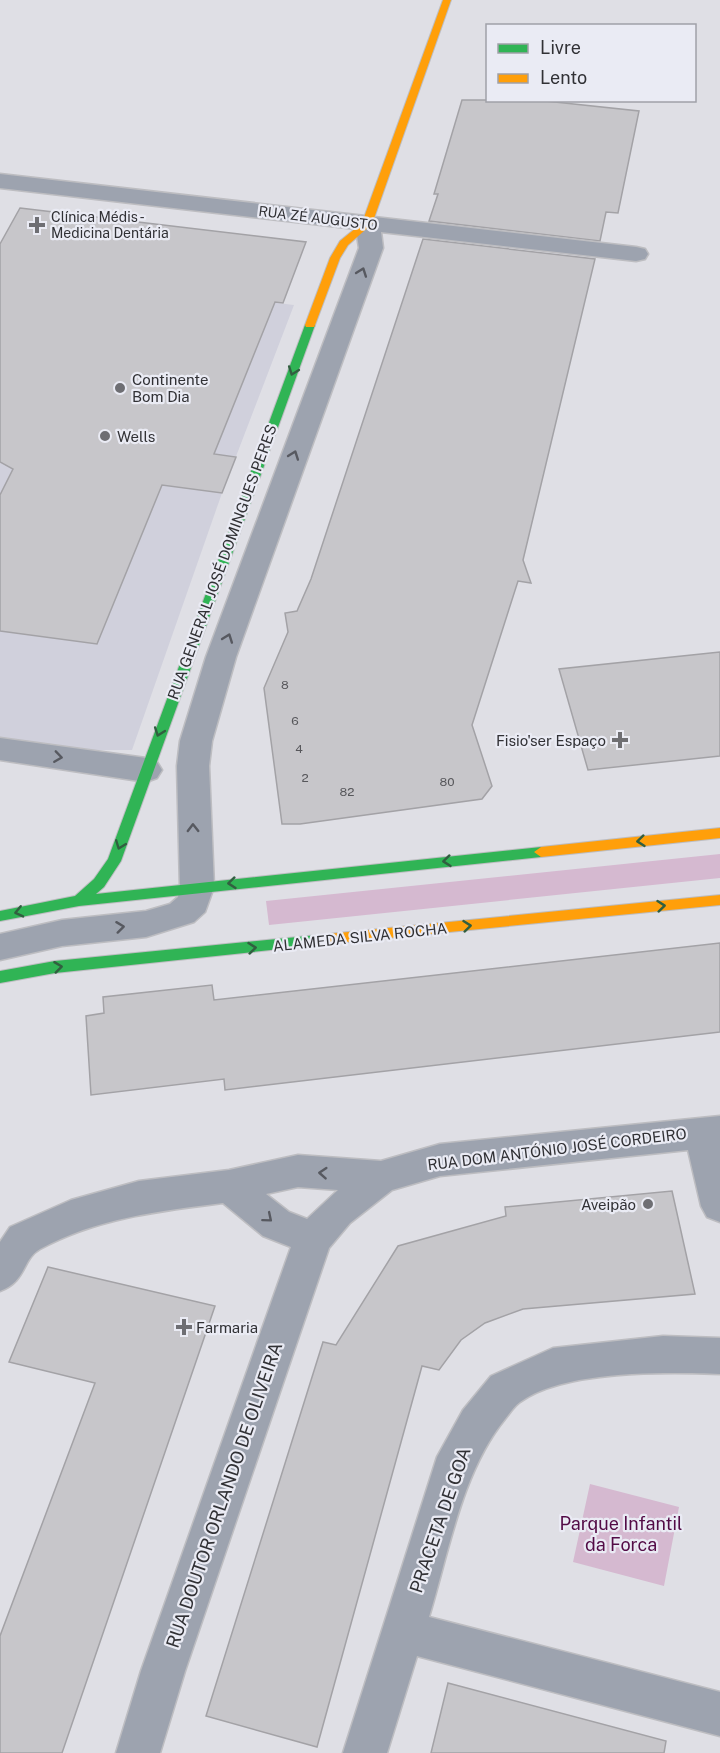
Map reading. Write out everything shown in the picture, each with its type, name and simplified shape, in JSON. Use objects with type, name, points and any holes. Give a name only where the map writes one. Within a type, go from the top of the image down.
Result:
[{"type":"street","name":"RUA GENERAL JOSÉ DOMINGUES PERES","points":[[197,887],[193,766],[196,741],[221,657],[370,248],[367,224],[447,0]]},
{"type":"street","name":"RUA ZÉ AUGUSTO","points":[[0,182],[636,254]]},
{"type":"street","name":"RUA GENERAL JOSÉ DOMINGUES PERES","points":[[79,901],[99,883],[114,861],[335,258],[344,243],[367,224]]},
{"type":"street","points":[[0,749],[146,770]]},
{"type":"street","points":[[0,916],[79,901],[197,887],[720,833]]},
{"type":"street","points":[[0,947],[62,933],[146,924],[164,919],[182,913],[193,903],[197,887]]},
{"type":"street","name":"ALAMEDA SILVA ROCHA","points":[[0,977],[55,967],[720,900]]},
{"type":"street","points":[[711,1132],[720,1206]]},
{"type":"street","name":"RUA DOM ANTÓNIO JOSÉ CORDEIRO","points":[[313,1239],[337,1212],[381,1177],[440,1160],[711,1132]]},
{"type":"street","points":[[0,1274],[23,1239],[71,1216],[139,1197],[229,1186],[298,1171],[381,1177]]},
{"type":"street","points":[[229,1186],[276,1224],[313,1239]]},
{"type":"street","name":"RUA DOUTOR ORLANDO DE OLIVEIRA","points":[[138,1753],[163,1671],[313,1239]]},
{"type":"street","name":"PRACETA DE GOA","points":[[365,1753],[457,1457],[477,1423],[505,1389],[553,1366],[663,1354],[720,1356]]},
{"type":"street","points":[[402,1630],[720,1714]]},
{"type":"shaded area","points":[[0,269],[294,305],[222,493],[132,750],[84,750],[0,738]]},
{"type":"green space","points":[[720,854],[720,878],[269,925],[266,901]]},
{"type":"green space","name":"Parque Infantil da Forca","points":[[590,1484],[679,1507],[664,1586],[573,1562]]},
{"type":"building","points":[[462,100],[555,102],[639,111],[618,213],[606,212],[600,241],[429,221],[438,194],[434,194]]},
{"type":"building","points":[[20,208],[306,242],[283,303],[275,302],[214,454],[236,457],[222,493],[162,485],[97,644],[0,631],[0,495],[13,469],[0,462],[0,244]]},
{"type":"building","points":[[423,239],[595,259],[523,560],[531,583],[518,581],[472,725],[492,786],[482,799],[300,824],[282,824],[264,688],[288,632],[285,613],[297,611],[311,579]]},
{"type":"building","points":[[720,652],[720,756],[588,770],[559,669]]},
{"type":"building","points":[[720,943],[720,1032],[225,1090],[224,1079],[91,1095],[86,1016],[104,1013],[103,997],[212,985],[214,1000]]},
{"type":"building","points":[[672,1191],[695,1294],[523,1309],[485,1323],[461,1340],[439,1370],[422,1366],[317,1747],[206,1716],[323,1342],[336,1345],[398,1246],[506,1216],[505,1207]]},
{"type":"building","points":[[48,1267],[215,1306],[62,1753],[0,1753],[0,1636],[95,1383],[9,1362]]},
{"type":"building","points":[[448,1683],[666,1741],[664,1753],[431,1753]]},
{"type":"traffic: fast","points":[[79,901],[99,883],[114,861],[310,325]]},
{"type":"traffic: fast","points":[[0,916],[79,901],[541,852]]},
{"type":"traffic: fast","points":[[0,977],[55,967],[328,939]]},
{"type":"traffic: slow","points":[[310,325],[335,258],[344,243],[367,224],[447,0]]},
{"type":"traffic: slow","points":[[541,852],[720,833]]},
{"type":"traffic: slow","points":[[328,939],[720,900]]},
{"type":"place","name":"Clínica Médis - Medicina Dentária","points":[[37,225]]},
{"type":"place","name":"Continente Bom Dia","points":[[120,388]]},
{"type":"place","name":"Wells","points":[[105,436]]},
{"type":"place","name":"Fisio'ser Espaço","points":[[620,740]]},
{"type":"place","name":"Aveipão","points":[[648,1204]]},
{"type":"place","name":"Farmaria","points":[[184,1327]]}]
